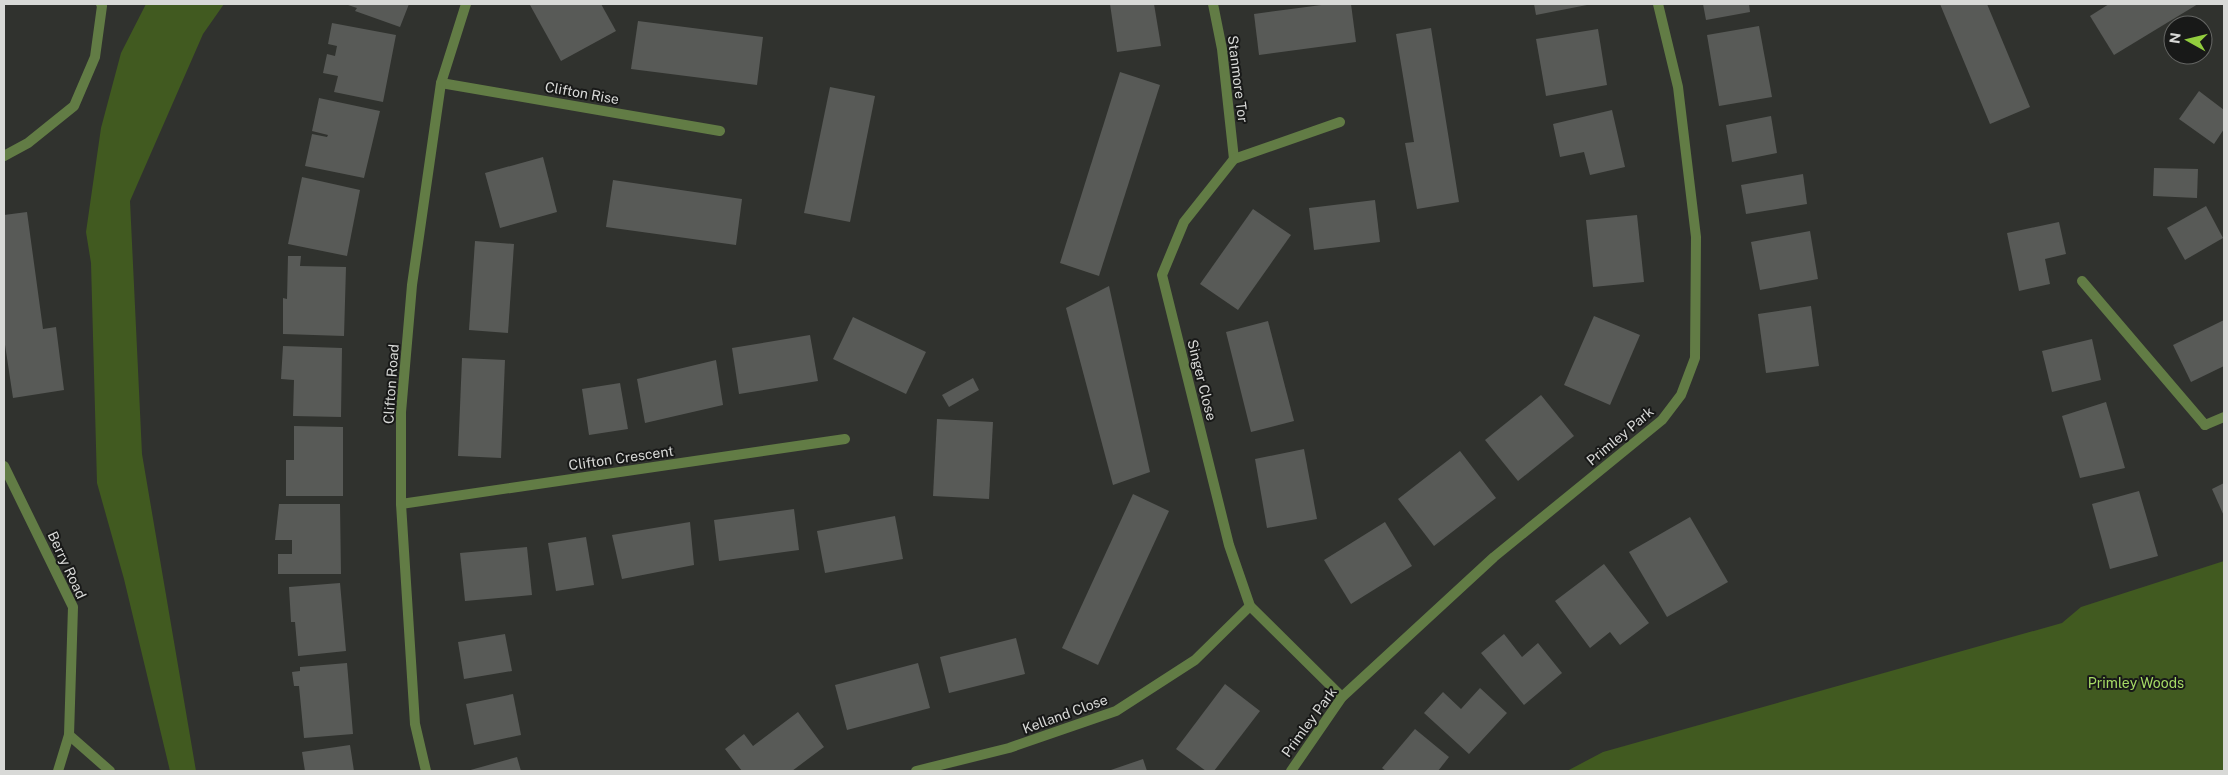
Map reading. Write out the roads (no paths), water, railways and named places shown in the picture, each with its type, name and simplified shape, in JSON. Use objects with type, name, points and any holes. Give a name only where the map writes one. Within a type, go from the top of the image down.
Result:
[{"type":"street","points":[[4,156],[28,142],[74,106],[95,57],[102,6],[100,4]]},
{"type":"street","name":"Clifton Road","points":[[426,771],[415,724],[401,504],[401,412],[412,285],[440,83],[466,4]]},
{"type":"street","name":"Stanmore Tor","points":[[1213,4],[1222,49],[1234,159]]},
{"type":"street","name":"Primley Park","points":[[1291,771],[1342,697],[1494,557],[1662,420],[1680,395],[1695,358],[1696,237],[1678,87],[1658,4]]},
{"type":"street","name":"Clifton Rise","points":[[440,83],[720,131]]},
{"type":"street","points":[[1234,159],[1340,122]]},
{"type":"street","name":"Singer Close","points":[[1234,159],[1184,222],[1162,274],[1229,545],[1250,606],[1342,697]]},
{"type":"street","points":[[2082,281],[2205,425],[2224,416]]},
{"type":"street","name":"Clifton Crescent","points":[[401,504],[845,439]]},
{"type":"street","name":"Berry Road","points":[[4,466],[73,607],[69,735],[58,771]]},
{"type":"street","name":"Kelland Close","points":[[916,771],[1009,748],[1116,711],[1195,660],[1250,606]]},
{"type":"street","points":[[69,735],[110,771]]},
{"type":"park label","name":"Primley Woods","points":[[2136,683]]}]
